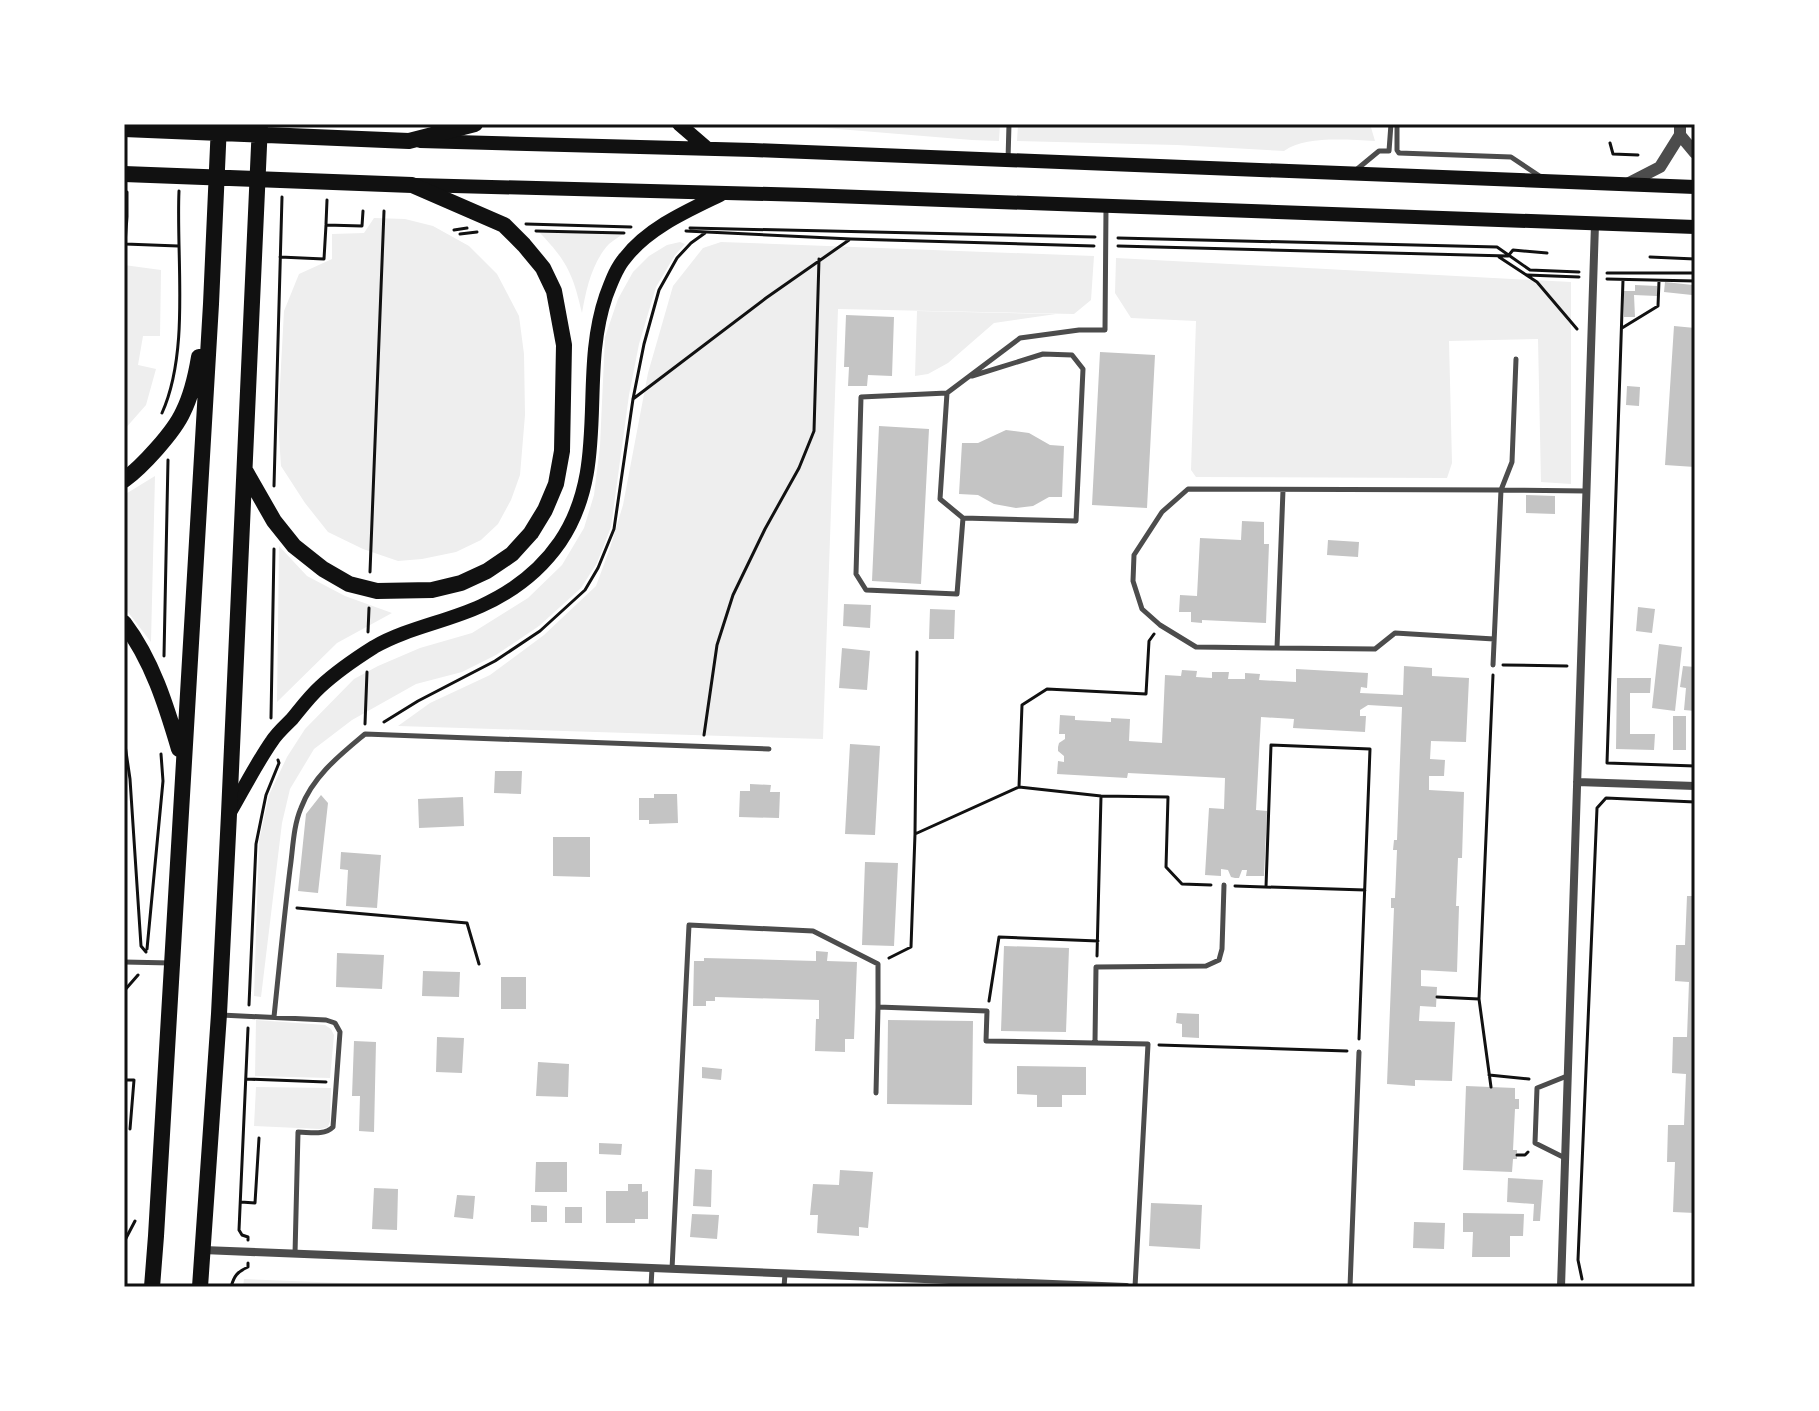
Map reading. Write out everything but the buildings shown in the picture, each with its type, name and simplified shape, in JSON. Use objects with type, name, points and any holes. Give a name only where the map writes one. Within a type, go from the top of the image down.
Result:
[{"type":"highway","points":[[152,1287],[219,124]]},
{"type":"highway","points":[[200,1287],[219,1014],[260,124]]},
{"type":"highway","points":[[124,129],[409,141],[475,124]]},
{"type":"highway","points":[[124,174],[412,185],[515,227],[524,245],[543,268],[554,291],[564,345],[562,451],[556,484],[531,533],[512,554],[487,571],[461,583],[432,590],[377,591],[349,584],[323,569],[294,546],[274,521],[245,471]]},
{"type":"highway","points":[[124,480],[164,439],[183,414],[197,370],[211,304]]},
{"type":"highway","points":[[124,623],[159,686],[183,764]]},
{"type":"main road","points":[[679,124],[708,149]]},
{"type":"main road","points":[[409,141],[708,149],[1695,187]]},
{"type":"main road","points":[[412,185],[1695,227]]},
{"type":"main road","points":[[229,814],[273,740],[327,680],[376,646],[406,632],[480,607],[513,589],[538,568],[559,544],[575,517],[585,489],[590,460],[595,338],[611,283],[623,259],[654,232],[679,215],[724,193]]},
{"type":"street","points":[[1625,185],[1660,167],[1680,130],[1695,153]]},
{"type":"street","points":[[1561,1287],[1595,224]]},
{"type":"street","points":[[1577,782],[1695,786]]},
{"type":"street","points":[[203,1250],[1126,1287]]},
{"type":"lane","points":[[1008,161],[1009,124]]},
{"type":"lane","points":[[1352,174],[1379,151],[1389,151],[1391,124]]},
{"type":"lane","points":[[1397,124],[1398,153],[1511,157],[1549,182]]},
{"type":"lane","points":[[963,518],[957,594],[866,590],[856,574],[861,397],[947,393],[1020,338],[1079,330],[1105,330],[1106,206]]},
{"type":"lane","points":[[947,393],[940,499],[963,518],[1076,521],[1083,369],[1072,355],[1043,354],[969,377]]},
{"type":"lane","points":[[1493,665],[1501,490],[1512,462],[1516,359]]},
{"type":"lane","points":[[1494,639],[1395,633],[1375,649],[1196,647],[1160,625],[1142,609],[1133,581],[1134,555],[1162,512],[1188,489],[1586,491]]},
{"type":"lane","points":[[1277,648],[1283,490]]},
{"type":"lane","points":[[274,1017],[285,907],[300,809],[316,781],[337,757],[365,734],[769,749]]},
{"type":"lane","points":[[1095,1042],[1096,967],[1206,966],[1219,960],[1224,885]]},
{"type":"lane","points":[[672,1269],[689,925],[813,931],[878,964],[876,1093]]},
{"type":"lane","points":[[124,962],[172,963]]},
{"type":"lane","points":[[878,1007],[987,1011],[986,1041],[1148,1044],[1135,1287]]},
{"type":"lane","points":[[219,1014],[326,1020],[335,1023],[340,1032],[333,1127],[322,1133],[298,1132],[295,1254]]},
{"type":"lane","points":[[1350,1287],[1359,1052]]},
{"type":"lane","points":[[1565,1158],[1535,1143],[1537,1088],[1568,1076]]},
{"type":"lane","points":[[651,1287],[652,1268]]},
{"type":"lane","points":[[784,1287],[785,1273]]},
{"type":"path","points":[[1610,143],[1613,154],[1638,155]]},
{"type":"path","points":[[280,257],[324,259],[326,225],[362,226],[363,211]]},
{"type":"path","points":[[371,558],[384,211]]},
{"type":"path","points":[[164,657],[169,467],[160,416],[170,395],[176,369],[178,212]]},
{"type":"path","points":[[124,217],[127,217],[125,244],[178,246]]},
{"type":"path","points":[[515,227],[705,233]]},
{"type":"path","points":[[515,227],[654,232]]},
{"type":"path","points":[[633,399],[819,259],[851,239]]},
{"type":"path","points":[[1547,253],[1513,250],[1508,256],[1496,255],[1537,282],[1577,329]]},
{"type":"path","points":[[1650,257],[1695,259]]},
{"type":"path","points":[[704,746],[717,645],[733,595],[799,468],[814,431],[819,259]]},
{"type":"path","points":[[1527,275],[1695,281]]},
{"type":"path","points":[[1623,280],[1607,763],[1695,766]]},
{"type":"path","points":[[1622,328],[1658,306],[1659,281]]},
{"type":"path","points":[[1019,787],[1022,705],[1047,689],[1146,694],[1149,641],[1160,625]]},
{"type":"path","points":[[878,964],[911,947],[917,652]]},
{"type":"path","points":[[1491,1087],[1479,999],[1493,665],[1567,666]]},
{"type":"path","points":[[124,738],[130,779],[141,946],[147,953],[163,781],[160,743]]},
{"type":"path","points":[[1148,1044],[1359,1052],[1370,749],[1271,745],[1266,887]]},
{"type":"path","points":[[915,834],[1019,787],[1101,796],[1168,797],[1166,867],[1182,884],[1365,890]]},
{"type":"path","points":[[1096,967],[1101,796]]},
{"type":"path","points":[[1582,1279],[1578,1260],[1597,808],[1606,798],[1695,802]]},
{"type":"path","points":[[285,907],[467,923],[479,964]]},
{"type":"path","points":[[987,1011],[999,937],[1098,941]]},
{"type":"path","points":[[124,991],[139,974]]},
{"type":"path","points":[[1437,997],[1479,999]]},
{"type":"path","points":[[1489,1075],[1550,1082]]},
{"type":"path","points":[[246,1079],[338,1082]]},
{"type":"path","points":[[124,1106],[125,1080],[134,1080],[130,1129]]},
{"type":"path","points":[[241,1202],[255,1203],[259,1138]]},
{"type":"path","points":[[124,1242],[135,1221]]},
{"type":"shaded area","points":[[777,124],[1000,124],[999,141]]},
{"type":"shaded area","points":[[1018,124],[1370,124],[1375,141],[1316,141],[1284,151],[1017,141]]},
{"type":"shaded area","points":[[374,218],[405,219],[433,226],[469,246],[497,274],[519,316],[524,354],[525,415],[520,475],[511,500],[498,524],[481,540],[456,552],[422,559],[398,561],[328,532],[281,466],[278,422],[284,311],[299,274],[332,259],[332,234],[364,233]]},
{"type":"shaded area","points":[[539,232],[626,232],[609,244],[598,259],[582,313],[568,269]]},
{"type":"shaded area","points":[[721,242],[1094,256],[1091,300],[1074,314],[838,309],[823,739],[398,726],[430,703],[490,675],[544,635],[596,586],[623,505],[648,373],[673,286],[703,248]]},
{"type":"shaded area","points":[[685,244],[656,287],[639,344],[611,527],[597,563],[581,588],[539,626],[496,655],[462,672],[416,684],[352,720],[314,749],[290,789],[282,823],[261,997],[254,996],[259,841],[269,795],[287,757],[305,729],[354,679],[420,648],[472,633],[528,598],[562,565],[584,528],[594,495],[600,446],[605,337],[618,299],[633,272],[649,256],[667,245]]},
{"type":"shaded area","points":[[1116,258],[1571,282],[1571,484],[1541,482],[1538,339],[1449,341],[1452,463],[1447,478],[1196,477],[1191,470],[1196,321],[1131,318],[1115,293]]},
{"type":"shaded area","points":[[124,265],[161,270],[160,336],[143,336],[138,365],[156,369],[146,405],[124,430]]},
{"type":"shaded area","points":[[917,311],[1056,314],[994,323],[948,363],[928,374],[915,376]]},
{"type":"shaded area","points":[[155,476],[151,642],[124,607],[124,495]]},
{"type":"shaded area","points":[[279,546],[307,576],[345,596],[392,613],[337,643],[277,702]]},
{"type":"shaded area","points":[[256,1020],[325,1025],[331,1029],[334,1035],[330,1078],[255,1076]]},
{"type":"shaded area","points":[[256,1087],[331,1088],[328,1127],[254,1126]]},
{"type":"shaded area","points":[[244,1279],[443,1287],[243,1287]]}]
